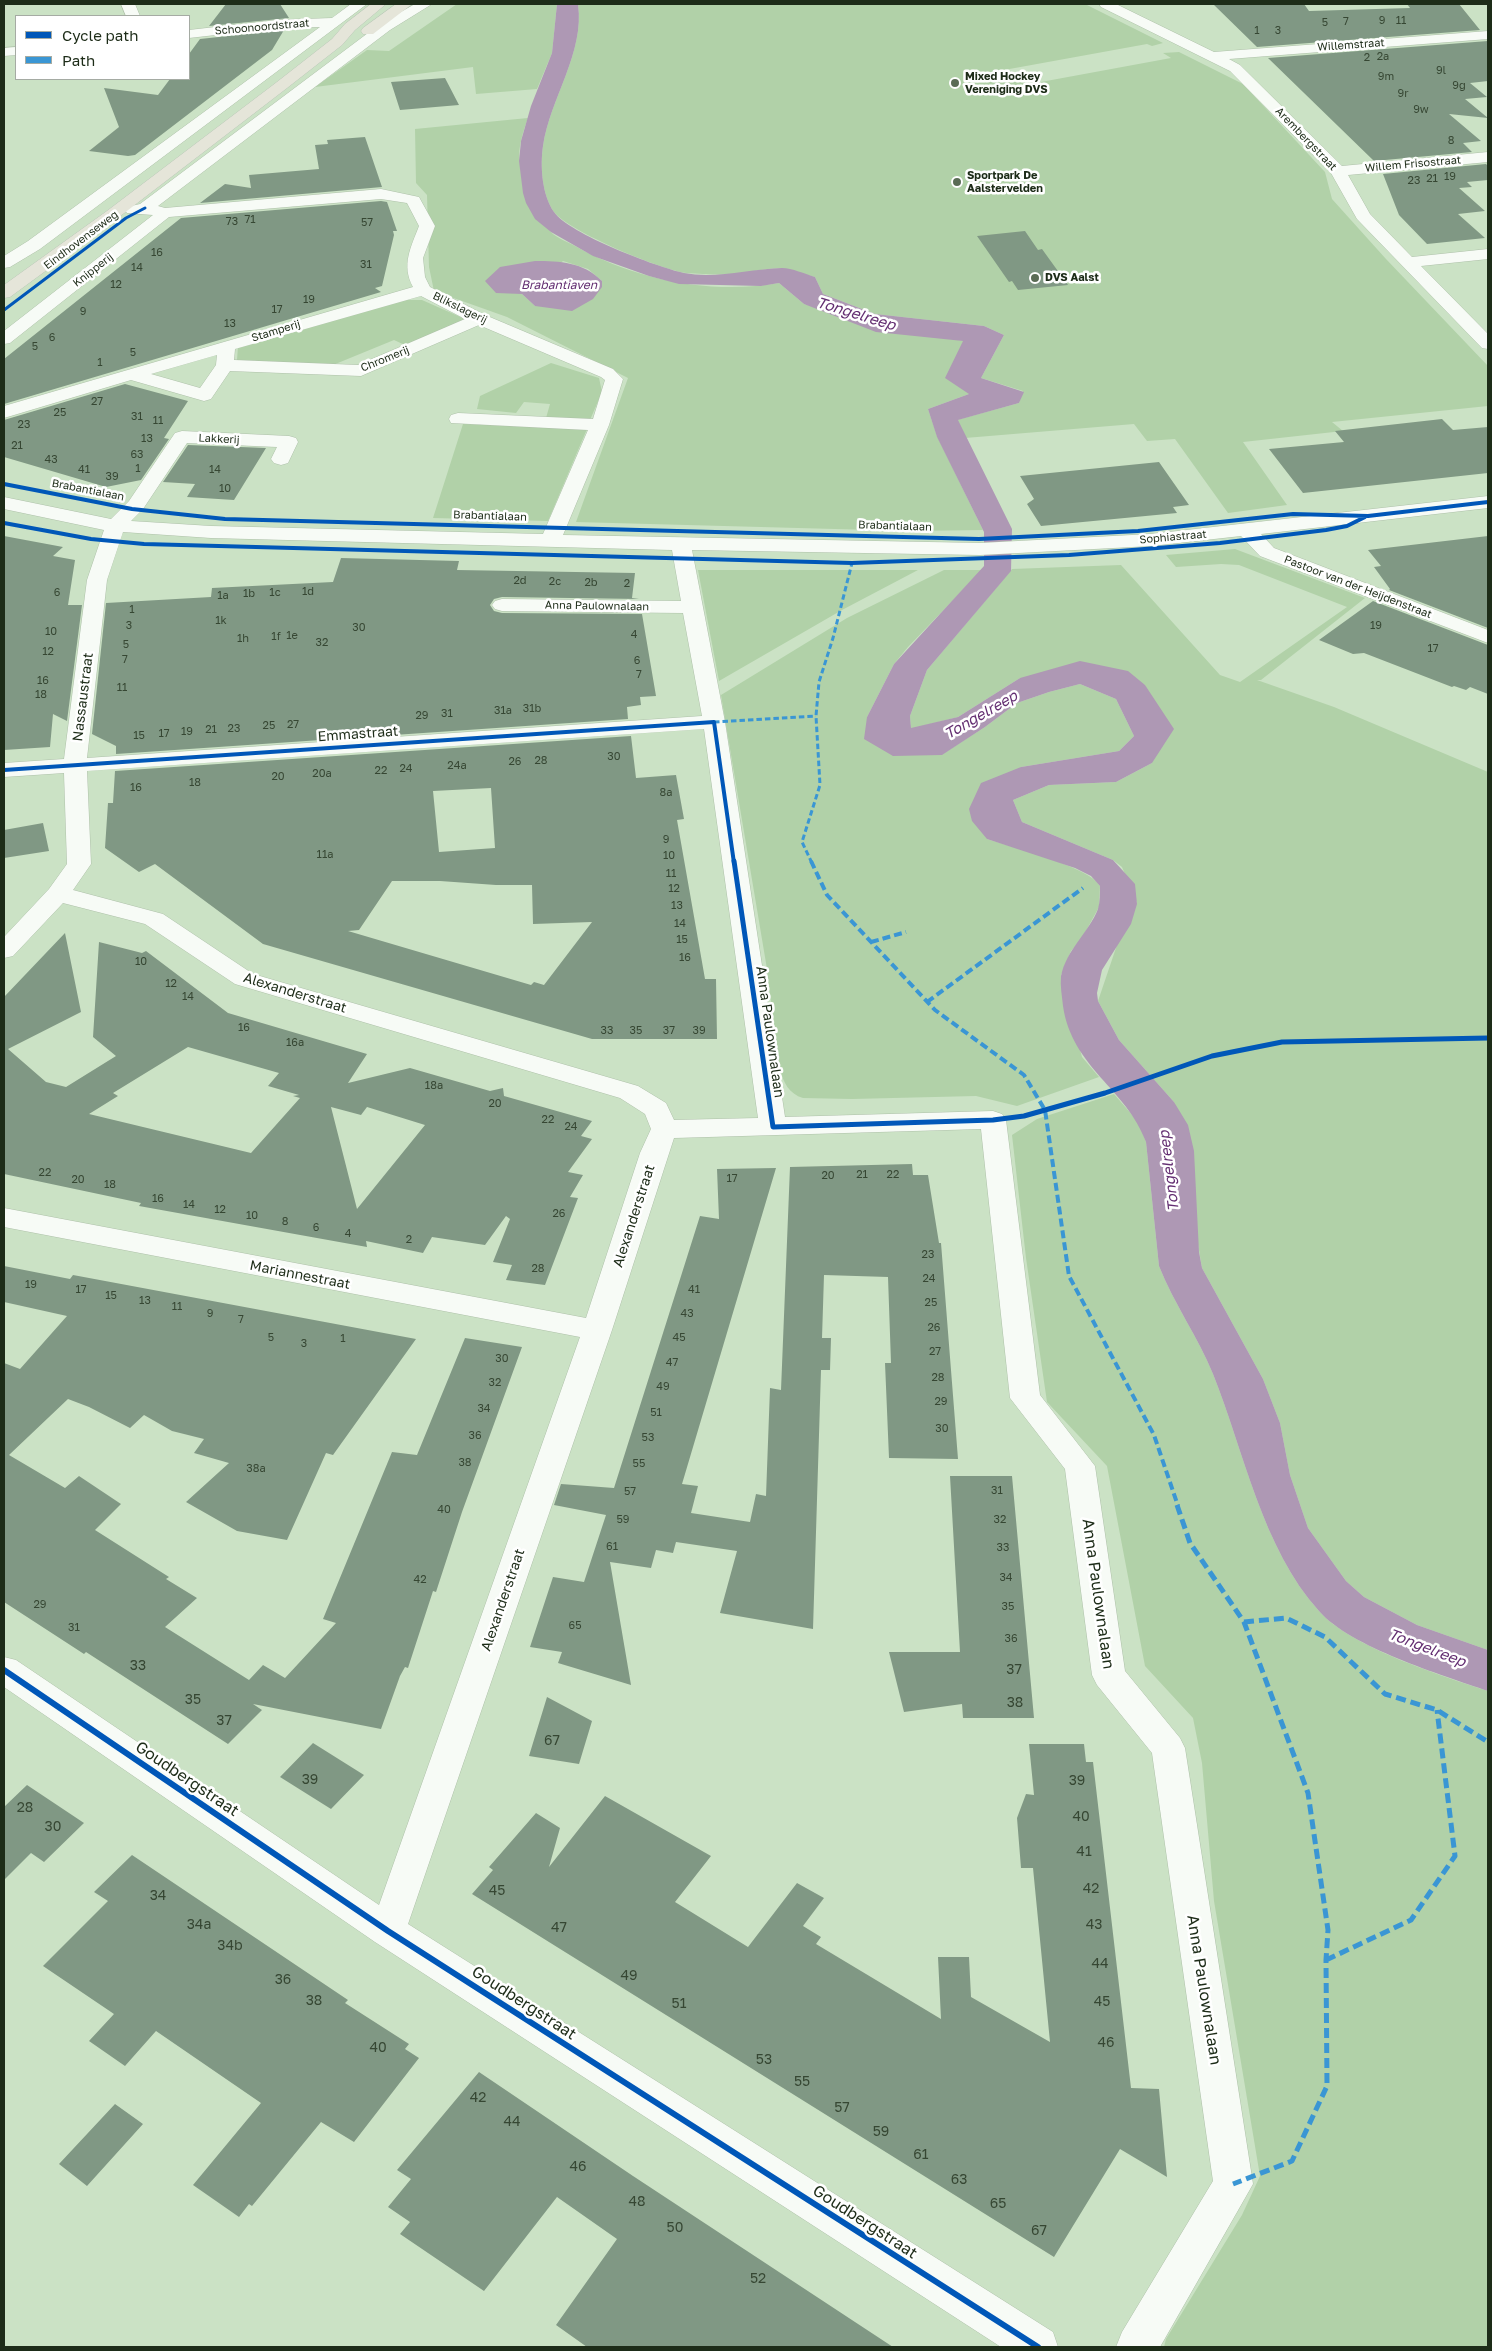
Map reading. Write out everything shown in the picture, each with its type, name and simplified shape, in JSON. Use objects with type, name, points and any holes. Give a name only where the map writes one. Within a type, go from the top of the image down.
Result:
[{"type":"main road","name":"Eindhovenseweg","points":[[4,293],[113,214],[337,42],[350,28],[379,4]]},
{"type":"main road","name":"Eindhovenseweg","points":[[337,42],[361,36],[405,4]]},
{"type":"street","name":"Eindhovenseweg","points":[[4,263],[34,245],[360,4]]},
{"type":"street","name":"Eindhovenseweg","points":[[113,214],[145,208],[385,28],[425,4]]},
{"type":"street","name":"Arembergstraat","points":[[1106,4],[1214,56],[1234,68],[1338,171],[1363,216],[1488,344]]},
{"type":"street","name":"Schoonoordstraat","points":[[190,34],[277,24],[335,22]]},
{"type":"street","name":"Willemstraat","points":[[1214,56],[1488,34]]},
{"type":"street","name":"Willem Frisostraat","points":[[1338,171],[1488,157]]},
{"type":"street","name":"Blikslagerij","points":[[165,213],[381,194],[413,200],[427,226],[415,258],[416,277],[423,290],[479,319],[607,374],[614,379],[614,387],[600,425],[550,541]]},
{"type":"street","points":[[145,208],[165,213]]},
{"type":"street","name":"Knipperij","points":[[4,338],[165,213]]},
{"type":"street","points":[[1409,262],[1488,254]]},
{"type":"street","name":"Stamperij","points":[[4,412],[392,297],[423,290]]},
{"type":"street","name":"Chromerij","points":[[225,365],[362,371],[479,319]]},
{"type":"street","points":[[130,374],[204,395],[225,365],[226,346]]},
{"type":"street","points":[[458,419],[600,425]]},
{"type":"street","name":"Lakkerij","points":[[115,526],[136,505],[182,437],[289,442],[281,459]]},
{"type":"street","name":"Sophiastraat","points":[[980,548],[1151,540],[1488,502]]},
{"type":"street","name":"Brabantialaan","points":[[4,503],[115,526],[211,532],[681,544],[980,548]]},
{"type":"street","name":"Nassaustraat","points":[[4,951],[58,894],[79,864],[75,764],[97,580],[115,526]]},
{"type":"street","name":"Pastoor van der Heijdenstraat","points":[[1247,530],[1267,552],[1488,637]]},
{"type":"street","name":"Anna Paulownalaan","points":[[681,544],[714,722],[773,1127]]},
{"type":"street","name":"Anna Paulownalaan","points":[[502,604],[692,607]]},
{"type":"street","name":"Emmastraat","points":[[4,770],[714,722]]},
{"type":"street","name":"Alexanderstraat","points":[[58,894],[154,919],[244,980],[629,1092],[657,1109],[664,1129],[654,1153],[597,1330],[388,1930]]},
{"type":"street","name":"Anna Paulownalaan","points":[[664,1129],[993,1120],[1025,1398],[1080,1466],[1109,1675],[1168,1748],[1233,2184],[1136,2347]]},
{"type":"street","name":"Mariannestraat","points":[[4,1217],[174,1251],[597,1330]]},
{"type":"street","name":"Goudbergstraat","points":[[4,1670],[388,1930],[1038,2347]]},
{"type":"green space","points":[[457,4],[557,4],[552,53],[537,89],[476,94],[473,67],[315,87],[367,50],[389,51]]},
{"type":"green space","name":"Sportpark De Aalstervelden","points":[[578,4],[1085,4],[1163,43],[1152,46],[1147,44],[1004,70],[1009,74],[1002,77],[1030,84],[1171,58],[1163,53],[1179,52],[1243,84],[1325,172],[1332,199],[1488,366],[1488,406],[1332,422],[1343,431],[1243,442],[1287,505],[1228,513],[1175,439],[1147,441],[1134,424],[965,438],[957,420],[1019,403],[1023,391],[981,378],[1004,335],[984,326],[875,314],[823,294],[815,277],[779,268],[739,274],[675,271],[638,258],[596,239],[563,220],[554,212],[544,189],[543,146],[552,110],[572,58],[579,22]]},
{"type":"green space","points":[[528,118],[520,146],[520,162],[551,232],[600,259],[649,276],[701,286],[754,286],[779,283],[804,304],[963,341],[969,394],[928,409],[937,436],[983,530],[909,531],[576,522],[628,378],[507,317],[434,291],[429,267],[427,195],[416,183],[415,129]],"holes":[[[563,261],[588,269],[602,281],[535,306],[522,294]]]},
{"type":"green space","points":[[395,300],[422,300],[465,319],[407,346],[394,340],[333,365],[237,360],[238,346]]},
{"type":"green space","points":[[551,363],[599,378],[602,392],[590,420],[546,418],[550,404],[524,402],[516,413],[477,409],[480,396]]},
{"type":"green space","points":[[463,424],[587,429],[548,521],[433,518]]},
{"type":"green space","points":[[1235,549],[1365,598],[1261,680],[1257,680],[1334,707],[1488,772],[1488,1650],[1417,1625],[1364,1597],[1346,1581],[1308,1528],[1290,1475],[1280,1423],[1263,1379],[1202,1268],[1174,1102],[1119,1040],[1098,1001],[1118,942],[1137,903],[1122,867],[1113,860],[1022,822],[1013,800],[1049,785],[1116,782],[1152,763],[1145,685],[1020,678],[958,717],[911,729],[910,716],[927,670],[1012,569],[1121,565],[1220,675],[1240,682],[1347,607],[1239,565],[1221,564],[1176,567],[1166,555]]},
{"type":"green space","points":[[698,570],[918,570],[842,610],[719,681]]},
{"type":"green space","points":[[944,570],[982,570],[894,664],[867,717],[941,755],[985,727],[1017,703],[1080,684],[1116,699],[1134,736],[1119,751],[1021,767],[987,839],[1066,865],[1082,872],[1100,886],[1099,907],[1081,940],[1071,951],[1061,975],[1082,1057],[1099,1077],[1017,1106],[976,1096],[852,1099],[803,1098],[794,1094],[787,1087],[780,1069],[766,963],[721,695],[847,618]]},
{"type":"green space","points":[[1114,1094],[1140,1124],[1146,1142],[1159,1266],[1207,1360],[1256,1498],[1283,1558],[1299,1586],[1319,1611],[1333,1624],[1352,1637],[1422,1669],[1488,1691],[1488,2347],[1164,2347],[1166,2339],[1242,2215],[1260,2176],[1214,1901],[1202,1763],[1193,1718],[1145,1666],[1107,1466],[1047,1402],[1026,1258],[1012,1135],[1037,1119]]},
{"type":"water","name":"Tongelreep","points":[[557,4],[578,4],[579,22],[572,58],[552,110],[542,154],[544,189],[554,212],[563,221],[614,248],[671,270],[696,275],[708,275],[782,268],[790,269],[815,277],[823,294],[875,314],[984,326],[1004,335],[981,378],[1024,392],[1019,403],[958,420],[1012,529],[1011,571],[927,670],[910,716],[911,728],[958,717],[1020,678],[1080,661],[1128,671],[1145,685],[1174,729],[1152,763],[1116,782],[1049,785],[1013,800],[1022,822],[1113,860],[1135,884],[1137,904],[1131,924],[1102,970],[1097,993],[1098,1001],[1119,1040],[1174,1102],[1188,1125],[1194,1151],[1199,1252],[1202,1268],[1263,1379],[1280,1423],[1290,1475],[1308,1528],[1346,1581],[1364,1597],[1417,1625],[1488,1650],[1488,1691],[1422,1668],[1374,1648],[1352,1636],[1333,1624],[1319,1611],[1299,1586],[1283,1558],[1256,1498],[1213,1374],[1159,1266],[1146,1142],[1137,1123],[1126,1107],[1077,1046],[1068,1027],[1063,1006],[1061,976],[1068,958],[1098,909],[1100,886],[1091,876],[1075,868],[987,839],[972,821],[969,809],[981,783],[1021,767],[1119,751],[1134,736],[1116,699],[1080,684],[1049,692],[1017,703],[942,755],[893,756],[864,739],[867,717],[894,664],[984,566],[984,532],[937,437],[928,409],[969,394],[945,378],[963,341],[876,332],[804,304],[779,283],[761,286],[679,284],[649,276],[593,256],[551,232],[535,219],[523,193],[519,161],[521,141],[531,106],[552,53]]},
{"type":"water","name":"Brabantiaven","points":[[535,261],[562,262],[579,266],[602,281],[602,287],[593,299],[572,311],[535,306],[522,294],[496,293],[485,281],[500,267]]},
{"type":"building","points":[[226,4],[280,4],[289,18],[209,26]]},
{"type":"building","points":[[1213,4],[1304,4],[1309,11],[1410,8],[1407,4],[1459,4],[1480,30],[1257,47]]},
{"type":"building","points":[[284,30],[272,50],[135,155],[128,156],[89,151],[119,127],[104,88],[158,95],[169,80],[190,80],[190,53],[200,39]]},
{"type":"building","points":[[1488,41],[1488,81],[1470,83],[1487,97],[1465,99],[1488,118],[1449,114],[1481,141],[1463,143],[1472,152],[1374,161],[1268,58]]},
{"type":"building","points":[[445,78],[459,105],[400,110],[391,82]]},
{"type":"building","points":[[365,137],[382,187],[200,203],[225,184],[251,188],[249,175],[319,169],[315,145],[328,144],[327,140]]},
{"type":"building","points":[[1486,164],[1488,166],[1488,180],[1467,182],[1472,187],[1459,188],[1485,211],[1458,214],[1485,238],[1427,244],[1399,215],[1383,174]]},
{"type":"building","points":[[387,202],[397,231],[393,231],[394,235],[382,286],[375,288],[381,292],[4,404],[4,359],[181,218]]},
{"type":"building","points":[[1025,231],[1038,250],[1042,249],[1068,285],[1018,290],[1012,281],[1009,282],[977,236]]},
{"type":"building","points":[[125,384],[188,401],[164,438],[169,439],[141,480],[106,487],[4,457],[4,420]]},
{"type":"building","points":[[1442,419],[1453,430],[1488,427],[1488,473],[1303,493],[1269,449],[1344,442],[1335,431]]},
{"type":"building","points":[[188,445],[266,448],[234,500],[187,497],[195,484],[163,482]]},
{"type":"building","points":[[1159,462],[1189,505],[1173,507],[1177,513],[1041,526],[1027,504],[1034,499],[1020,476]]},
{"type":"building","points":[[4,536],[63,547],[53,556],[75,560],[68,605],[82,605],[67,721],[53,714],[50,747],[4,750]]},
{"type":"building","points":[[1488,536],[1488,628],[1389,590],[1374,567],[1381,566],[1368,550]]},
{"type":"building","points":[[341,558],[459,561],[457,570],[635,573],[632,598],[639,599],[502,597],[494,599],[490,605],[494,611],[502,613],[642,614],[656,696],[640,697],[641,705],[627,707],[628,719],[116,754],[116,746],[92,734],[106,603],[211,597],[212,588],[333,582]]},
{"type":"building","points":[[1373,601],[1488,645],[1488,694],[1470,687],[1466,690],[1452,687],[1364,653],[1353,654],[1319,640]]},
{"type":"building","points":[[631,736],[636,778],[676,775],[684,819],[677,820],[705,979],[716,979],[717,1039],[592,1039],[263,944],[155,864],[139,872],[105,848],[108,803],[113,803],[115,771]],"holes":[[[491,788],[495,848],[439,852],[433,791]],[[392,881],[532,885],[533,924],[592,922],[544,985],[534,982],[531,985],[348,931],[359,930]]]},
{"type":"building","points":[[43,823],[49,851],[4,858],[4,830]]},
{"type":"building","points":[[65,933],[81,1012],[8,1049],[46,1082],[66,1087],[116,1056],[93,1037],[99,942],[142,953],[146,951],[228,1013],[367,1054],[348,1083],[410,1068],[490,1091],[503,1088],[504,1096],[592,1121],[581,1136],[592,1139],[568,1172],[583,1175],[570,1197],[578,1198],[545,1285],[506,1280],[512,1265],[493,1262],[510,1219],[506,1216],[485,1245],[432,1237],[423,1253],[366,1241],[367,1247],[139,1206],[141,1203],[4,1174],[4,997]],"holes":[[[188,1047],[279,1073],[268,1086],[299,1095],[293,1096],[300,1098],[251,1153],[89,1114],[118,1096],[113,1093]],[[331,1107],[361,1115],[367,1107],[425,1125],[357,1209]]]},
{"type":"building","points":[[912,1164],[913,1175],[928,1175],[939,1243],[941,1243],[958,1459],[889,1458],[885,1363],[891,1363],[888,1277],[824,1275],[822,1338],[831,1338],[830,1370],[821,1370],[813,1629],[720,1613],[737,1551],[676,1542],[673,1553],[656,1550],[651,1568],[610,1562],[631,1685],[558,1663],[562,1652],[530,1647],[553,1577],[584,1582],[606,1515],[554,1505],[561,1484],[614,1488],[700,1216],[719,1219],[717,1169],[776,1168],[682,1484],[698,1486],[691,1513],[750,1522],[756,1494],[766,1496],[770,1388],[781,1390],[790,1167]]},
{"type":"building","points":[[4,1266],[70,1279],[73,1275],[416,1339],[333,1455],[326,1453],[287,1540],[237,1531],[186,1502],[229,1463],[194,1453],[204,1439],[172,1431],[144,1415],[130,1428],[89,1407],[68,1399],[9,1455],[65,1488],[79,1476],[121,1504],[95,1530],[169,1577],[166,1579],[197,1598],[165,1627],[249,1680],[263,1665],[285,1678],[336,1623],[323,1619],[392,1452],[417,1455],[465,1338],[522,1347],[462,1512],[436,1592],[433,1591],[408,1668],[405,1667],[400,1676],[381,1729],[253,1704],[262,1710],[228,1744],[86,1652],[84,1654],[4,1602],[4,1363],[20,1369],[67,1316],[4,1302]]},
{"type":"building","points":[[950,1476],[1012,1476],[1034,1718],[963,1718],[962,1704],[904,1712],[889,1652],[960,1652]]},
{"type":"building","points":[[547,1697],[592,1721],[579,1764],[529,1756]]},
{"type":"building","points":[[313,1743],[364,1775],[331,1809],[280,1777]]},
{"type":"building","points":[[1029,1744],[1084,1744],[1086,1762],[1093,1762],[1131,2088],[1159,2089],[1167,2177],[1120,2149],[1054,2257],[472,1894],[493,1870],[489,1867],[536,1813],[560,1828],[549,1867],[605,1796],[711,1856],[675,1902],[748,1947],[797,1883],[824,1898],[803,1926],[821,1937],[816,1944],[941,2019],[938,1957],[969,1957],[971,1997],[1050,2042],[1033,1868],[1021,1868],[1017,1818],[1026,1794],[1034,1795]]},
{"type":"building","points":[[27,1785],[84,1823],[44,1862],[31,1853],[4,1880],[4,1807]]},
{"type":"building","points":[[132,1855],[348,2000],[345,2003],[409,2044],[405,2049],[419,2058],[354,2142],[321,2122],[252,2206],[249,2204],[239,2217],[193,2185],[261,2103],[156,2031],[125,2066],[89,2041],[114,2014],[43,1966],[108,1901],[94,1892]]},
{"type":"building","points":[[479,2072],[893,2347],[587,2347],[556,2325],[617,2239],[557,2197],[484,2291],[400,2234],[410,2222],[388,2207],[411,2179],[397,2170]]},
{"type":"building","points":[[115,2104],[143,2124],[87,2186],[59,2164]]},
{"type":"marked path","points":[[852,563],[833,638],[819,682],[816,716],[820,785],[802,842],[827,895],[935,1010],[1024,1075],[1045,1110],[1069,1276],[1154,1435],[1190,1543],[1244,1622],[1308,1793],[1328,1930],[1326,1960],[1327,2086],[1292,2161],[1233,2184]]},
{"type":"marked path","points":[[714,722],[816,716]]},
{"type":"marked path","points":[[927,1002],[1083,888]]},
{"type":"marked path","points":[[871,942],[906,932]]},
{"type":"marked path","points":[[1244,1622],[1286,1618],[1325,1637],[1385,1694],[1437,1710],[1488,1742]]},
{"type":"marked path","points":[[1326,1960],[1411,1920],[1455,1856],[1437,1710]]},
{"type":"cycle path","points":[[4,310],[126,218],[145,208]]},
{"type":"cycle path","points":[[4,484],[132,509],[225,519],[979,539],[1138,531],[1293,514],[1368,516],[1488,502]]},
{"type":"cycle path","points":[[4,523],[91,539],[144,544],[852,563],[1069,555],[1220,543],[1326,530],[1347,526],[1365,517]]},
{"type":"cycle path","points":[[4,770],[714,722],[773,1127],[993,1120],[1024,1116],[1105,1093],[1212,1056],[1282,1042],[1488,1038]]},
{"type":"cycle path","points":[[4,1670],[388,1931],[1038,2347]]},
{"type":"place","name":"Mixed Hockey Vereniging DVS","points":[[955,83]]},
{"type":"place","name":"Sportpark De Aalstervelden","points":[[957,182]]},
{"type":"place","name":"DVS Aalst","points":[[1035,278]]}]
